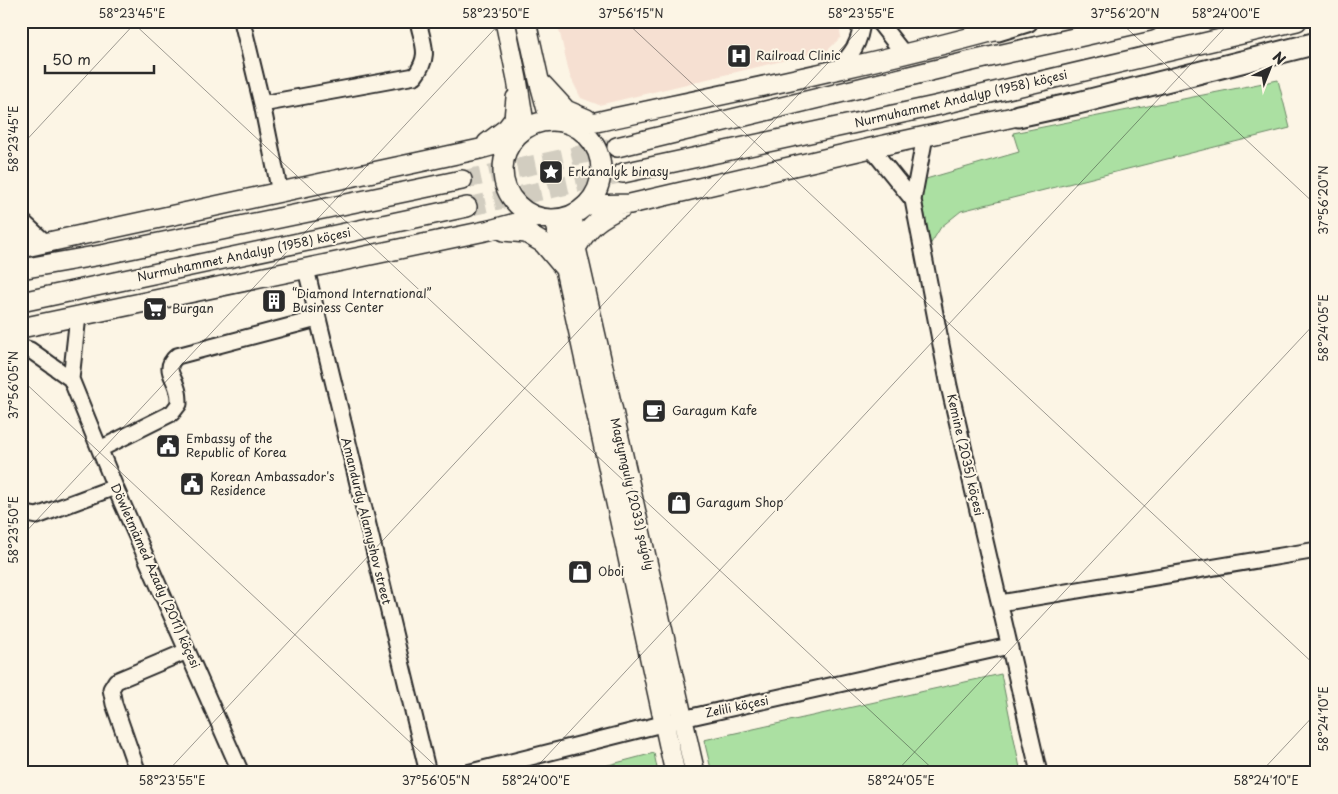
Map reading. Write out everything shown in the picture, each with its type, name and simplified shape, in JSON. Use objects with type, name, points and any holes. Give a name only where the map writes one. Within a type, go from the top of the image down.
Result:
[{"type":"highway","points":[[998,30],[1027,21]]},
{"type":"highway","points":[[1018,116],[1078,103],[1317,43]]},
{"type":"main road","points":[[504,21],[517,79],[519,134],[506,154],[503,169],[506,185],[513,199],[524,210],[563,214],[596,192],[601,176],[600,159],[594,143],[582,131],[559,122],[539,80],[526,21]]},
{"type":"main road","points":[[617,147],[1149,21]]},
{"type":"main road","name":"Nurmuhammet Andalyp (1958) köçesi","points":[[623,173],[978,96],[1298,21]]},
{"type":"main road","points":[[21,248],[480,149],[519,134],[539,123],[596,122],[837,70],[998,30]]},
{"type":"main road","points":[[963,64],[998,30]]},
{"type":"main road","points":[[922,50],[963,64]]},
{"type":"main road","points":[[480,149],[507,128],[514,119],[517,79]]},
{"type":"main road","points":[[539,80],[566,110],[596,122]]},
{"type":"main road","points":[[957,128],[978,96],[1018,116]]},
{"type":"main road","points":[[21,328],[563,214],[630,204],[957,128],[1018,116]]},
{"type":"main road","points":[[21,269],[106,254],[462,180]]},
{"type":"main road","points":[[576,248],[592,225],[603,216],[630,204]]},
{"type":"main road","name":"Nurmuhammet Andalyp (1958) köçesi","points":[[21,302],[468,207]]},
{"type":"main road","name":"Magtymguly (2033) şaýoly","points":[[563,214],[576,248],[695,773]]},
{"type":"main road","name":"Magtymguly (2033) şaýoly","points":[[563,214],[566,270],[675,773]]},
{"type":"main road","points":[[490,230],[526,233],[544,244],[566,270]]},
{"type":"main road","points":[[46,243],[106,254]]},
{"type":"main road","points":[[78,316],[115,283]]},
{"type":"street","points":[[242,21],[262,104],[280,192]]},
{"type":"street","points":[[262,104],[415,76],[424,64],[425,50],[418,21]]},
{"type":"street","points":[[837,70],[856,46],[862,21]]},
{"type":"street","points":[[878,21],[904,54]]},
{"type":"street","points":[[913,200],[925,136]]},
{"type":"street","name":"Kemine (2035) köçesi","points":[[871,148],[913,200],[949,386],[1039,773]]},
{"type":"street","points":[[21,220],[46,243]]},
{"type":"street","name":"Amandurdy Alamyshov street","points":[[306,269],[428,773]]},
{"type":"street","name":"Döwletmämed Azady (2011) köçesi","points":[[78,316],[71,379],[115,488],[241,773]]},
{"type":"street","points":[[100,449],[172,413],[179,404],[178,392],[169,369],[170,362],[177,356],[317,319]]},
{"type":"street","points":[[21,347],[30,350],[71,379]]},
{"type":"street","points":[[21,513],[37,516],[115,488]]},
{"type":"street","points":[[1000,602],[1317,550]]},
{"type":"street","name":"Zelili köçesi","points":[[467,773],[682,719],[1009,646]]},
{"type":"street","points":[[138,773],[114,704],[111,689],[116,680],[187,651]]},
{"type":"shaded area","points":[[557,21],[838,21],[841,37],[828,50],[599,105],[581,98],[570,76]]},
{"type":"green space","points":[[1278,80],[1290,128],[961,211],[941,227],[930,245],[919,181],[1019,152],[1013,133]]},
{"type":"green space","points":[[1001,674],[1021,773],[712,773],[704,740]]},
{"type":"green space","points":[[654,753],[658,773],[578,773]]},
{"type":"tunnel","points":[[462,180],[617,147]]},
{"type":"tunnel","points":[[467,207],[623,173]]},
{"type":"place","name":"Railroad Clinic","points":[[739,56]]},
{"type":"place","name":"Erkanalyk binasy","points":[[551,172]]},
{"type":"place","name":"“Diamond International” Business Center","points":[[274,301]]},
{"type":"place","name":"Burgan","points":[[155,309]]},
{"type":"place","name":"Garagum Kafe","points":[[654,411]]},
{"type":"place","name":"Embassy of the Republic of Korea","points":[[168,446]]},
{"type":"place","name":"Korean Ambassador's Residence","points":[[192,484]]},
{"type":"place","name":"Garagum Shop","points":[[679,503]]},
{"type":"place","name":"Oboi","points":[[580,572]]}]
